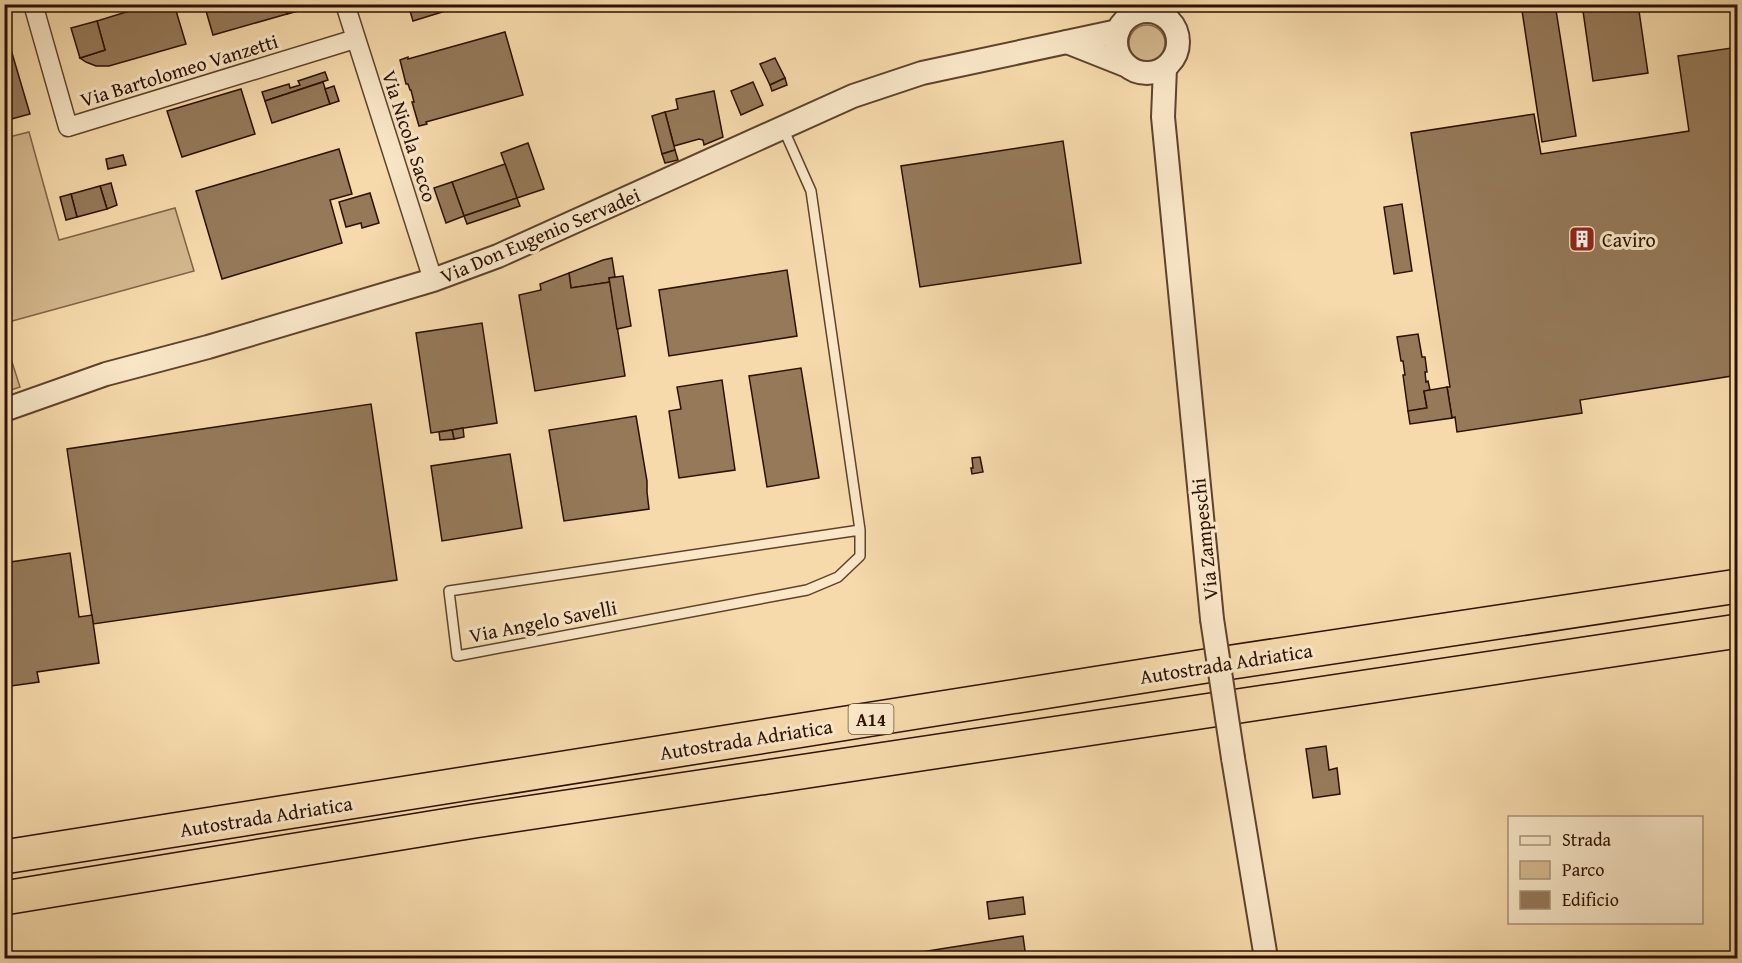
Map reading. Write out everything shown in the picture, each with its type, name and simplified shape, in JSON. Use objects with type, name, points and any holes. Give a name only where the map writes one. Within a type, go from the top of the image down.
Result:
[{"type":"highway","name":"Autostrada Adriatica","points":[[4,857],[1206,666],[1737,586]]},
{"type":"highway","name":"Autostrada Adriatica","points":[[4,898],[474,821],[1737,631]]},
{"type":"street","name":"Via Bartolomeo Vanzetti","points":[[33,4],[68,127],[355,39]]},
{"type":"street","name":"Via Nicola Sacco","points":[[345,4],[433,280]]},
{"type":"street","name":"Via Don Eugenio Servadei","points":[[4,410],[106,374],[208,347],[433,280],[498,256],[853,96],[922,73],[1067,42],[1140,13]]},
{"type":"street","points":[[1067,42],[1129,68],[1150,74],[1165,68],[1177,52],[1179,42],[1177,33],[1173,24],[1166,17],[1140,13],[1116,40],[1116,49],[1129,68]]},
{"type":"street","name":"Via Zampeschi","points":[[1129,68],[1163,117]]},
{"type":"street","name":"Via Zampeschi","points":[[1165,68],[1163,117],[1212,619],[1266,958]]},
{"type":"lane","name":"Via Angelo Savelli","points":[[783,128],[811,190],[860,530],[860,556],[838,577],[807,590],[457,656],[449,591],[860,530]]},
{"type":"green space","points":[[1147,25],[1160,30],[1165,43],[1160,56],[1147,61],[1134,56],[1129,43],[1134,30]]},
{"type":"green space","points":[[29,132],[59,240],[175,208],[194,271],[5,323],[5,138]]},
{"type":"green space","points":[[4,337],[20,387],[5,392],[4,392]]},
{"type":"building","points":[[152,4],[174,4],[186,44],[109,66],[96,66],[80,58],[105,50],[97,21]]},
{"type":"building","points":[[204,4],[284,4],[287,14],[213,35]]},
{"type":"building","points":[[284,4],[302,4],[298,11],[287,14]]},
{"type":"building","points":[[408,4],[468,4],[413,21]]},
{"type":"building","points":[[1521,4],[1555,4],[1576,136],[1542,142]]},
{"type":"building","points":[[1582,4],[1638,4],[1648,73],[1593,81]]},
{"type":"building","points":[[97,21],[105,50],[80,58],[71,28]]},
{"type":"building","points":[[4,26],[30,114],[4,121]]},
{"type":"building","points":[[505,32],[523,95],[426,122],[427,124],[419,126],[411,90],[406,84],[400,60]]},
{"type":"building","name":"Caviro","points":[[1738,47],[1738,375],[1580,400],[1582,413],[1457,432],[1455,417],[1452,418],[1447,387],[1450,387],[1411,133],[1534,114],[1541,154],[1689,131],[1678,56]]},
{"type":"building","points":[[775,58],[785,78],[770,85],[760,64]]},
{"type":"building","points":[[325,72],[328,80],[265,101],[262,92],[289,84],[290,88],[300,85],[298,81]]},
{"type":"building","points":[[785,78],[787,85],[772,91],[770,85]]},
{"type":"building","points":[[323,82],[330,104],[272,123],[265,101]]},
{"type":"building","points":[[753,82],[763,105],[741,115],[731,91]]},
{"type":"building","points":[[334,86],[339,101],[330,104],[325,89]]},
{"type":"building","points":[[241,89],[255,134],[182,157],[167,111]]},
{"type":"building","points":[[714,91],[723,137],[704,145],[703,140],[699,139],[674,146],[665,112],[678,109],[676,99]]},
{"type":"building","points":[[665,112],[675,150],[662,154],[652,116]]},
{"type":"building","points":[[1063,141],[1081,263],[920,287],[901,166]]},
{"type":"building","points":[[528,143],[544,189],[517,198],[501,153]]},
{"type":"building","points":[[339,149],[352,194],[330,200],[342,243],[222,279],[196,191]]},
{"type":"building","points":[[675,150],[678,160],[665,163],[662,154]]},
{"type":"building","points":[[123,155],[126,165],[108,169],[106,159]]},
{"type":"building","points":[[505,164],[517,198],[464,216],[452,182]]},
{"type":"building","points":[[452,182],[464,216],[446,223],[434,188]]},
{"type":"building","points":[[111,183],[117,205],[107,209],[100,186]]},
{"type":"building","points":[[100,186],[107,209],[77,217],[71,194]]},
{"type":"building","points":[[370,193],[379,223],[362,228],[361,223],[346,227],[339,202]]},
{"type":"building","points":[[71,194],[77,217],[66,220],[60,197]]},
{"type":"building","points":[[517,198],[520,206],[467,224],[464,216]]},
{"type":"building","points":[[1402,204],[1412,271],[1394,274],[1384,207]]},
{"type":"building","points":[[612,258],[615,277],[609,278],[610,282],[571,288],[569,273]]},
{"type":"building","points":[[787,270],[797,336],[669,356],[659,290]]},
{"type":"building","points":[[569,273],[571,288],[610,282],[625,376],[535,391],[519,295],[541,290],[540,284]]},
{"type":"building","points":[[623,276],[631,326],[617,329],[609,278]]},
{"type":"building","points":[[482,323],[497,423],[431,433],[416,333]]},
{"type":"building","points":[[1418,334],[1422,357],[1425,357],[1426,382],[1428,381],[1430,390],[1424,391],[1427,408],[1408,411],[1403,361],[1401,361],[1397,337]]},
{"type":"building","points":[[801,368],[819,478],[767,487],[749,376]]},
{"type":"building","points":[[722,380],[735,470],[679,478],[669,411],[681,409],[677,387]]},
{"type":"building","points":[[1447,387],[1452,418],[1410,424],[1408,411],[1427,408],[1424,391]]},
{"type":"building","points":[[371,404],[397,580],[93,624],[67,449]]},
{"type":"building","points":[[636,416],[647,481],[649,509],[564,521],[549,430]]},
{"type":"building","points":[[463,428],[464,437],[454,439],[452,430]]},
{"type":"building","points":[[452,430],[454,439],[440,440],[439,432]]},
{"type":"building","points":[[510,454],[522,528],[442,541],[431,466]]},
{"type":"building","points":[[980,457],[983,472],[972,474],[972,458]]},
{"type":"building","points":[[70,553],[79,617],[92,615],[99,663],[37,672],[39,682],[4,687],[4,563]]},
{"type":"building","points":[[1326,746],[1329,770],[1337,768],[1340,794],[1313,798],[1306,749]]},
{"type":"building","points":[[1023,897],[1025,914],[989,919],[987,902]]},
{"type":"building","points":[[1023,936],[1026,958],[883,958]]},
{"type":"place","name":"Caviro","points":[[1582,239]]}]
